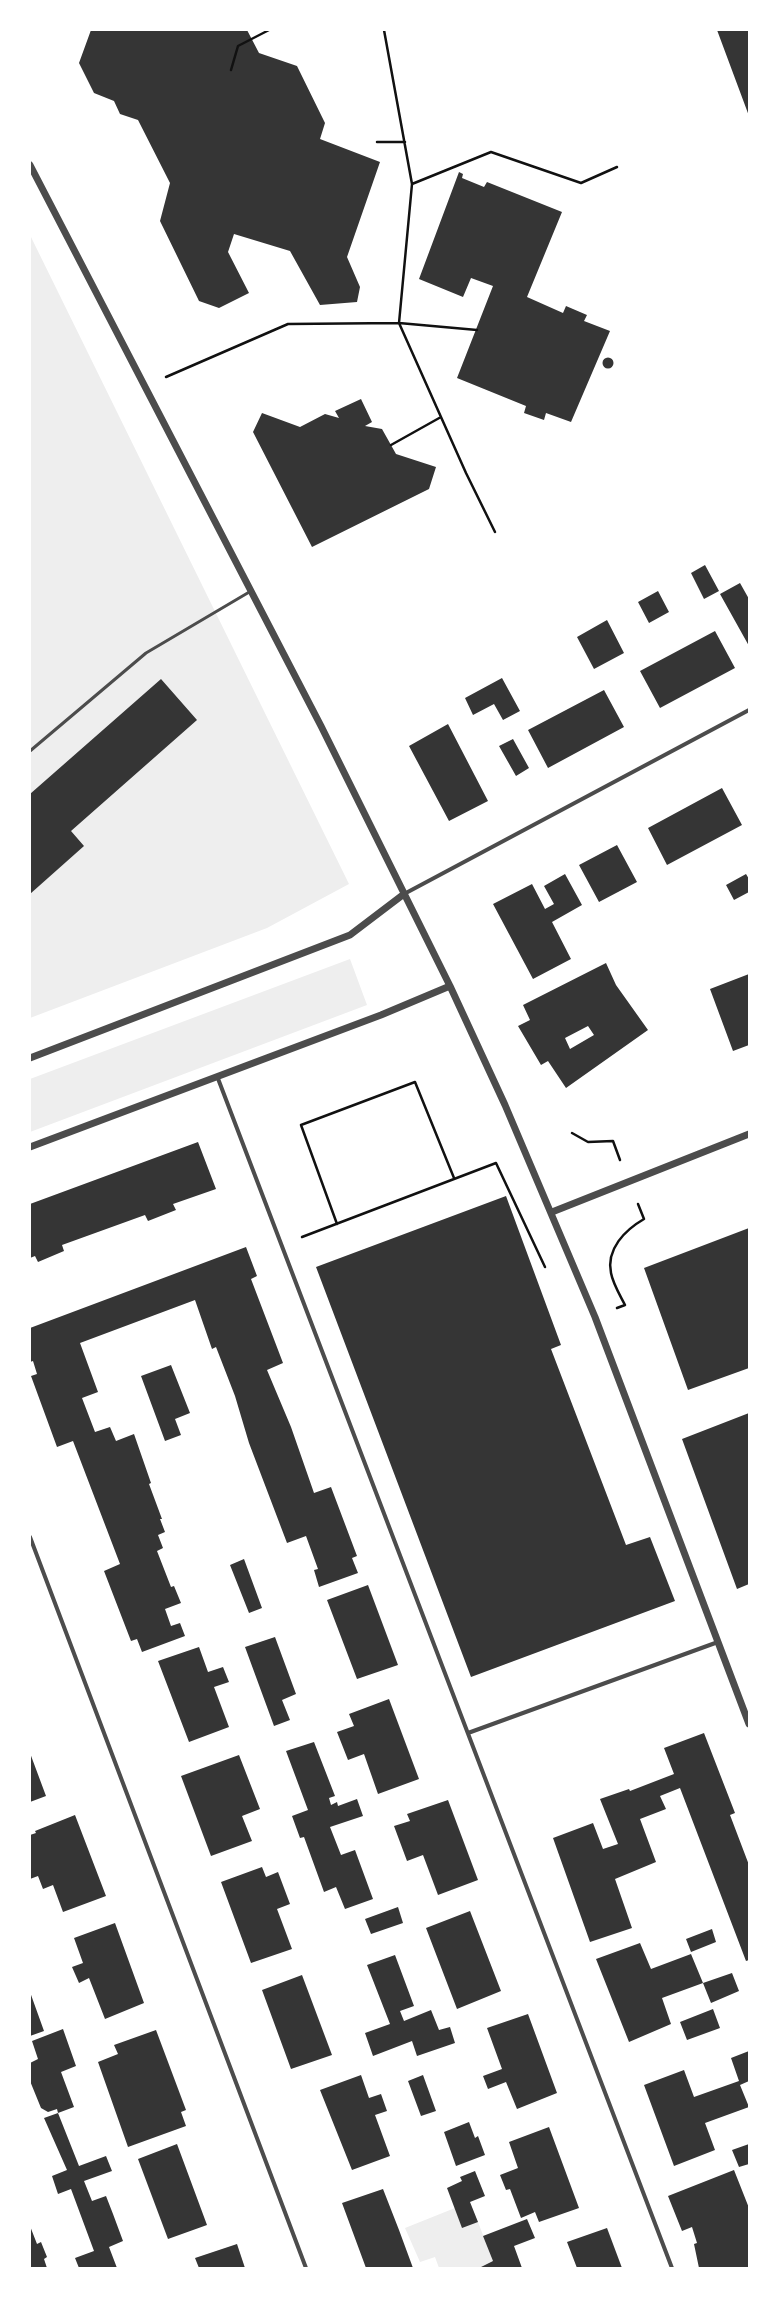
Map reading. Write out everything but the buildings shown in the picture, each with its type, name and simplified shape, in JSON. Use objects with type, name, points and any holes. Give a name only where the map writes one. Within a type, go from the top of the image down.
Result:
[{"type":"street","points":[[30,165],[251,591],[450,986],[505,1105],[552,1212],[595,1317],[749,1724]]},
{"type":"street","points":[[30,1058],[350,935],[404,894],[749,710]]},
{"type":"street","points":[[30,1147],[381,1015],[450,986]]},
{"type":"street","points":[[217,1076],[672,2268]]},
{"type":"street","points":[[552,1212],[749,1134]]},
{"type":"street","points":[[30,1537],[306,2268]]},
{"type":"street","points":[[468,1733],[718,1642]]},
{"type":"lane","points":[[30,751],[146,653],[251,591]]},
{"type":"path","points":[[231,70],[238,46],[269,30]]},
{"type":"path","points":[[384,30],[412,184],[399,323],[495,532]]},
{"type":"path","points":[[377,142],[405,142]]},
{"type":"path","points":[[412,184],[491,152],[581,183],[617,167]]},
{"type":"path","points":[[145,387],[288,324],[399,323],[477,330]]},
{"type":"path","points":[[391,445],[441,417]]},
{"type":"path","points":[[337,1224],[301,1124],[415,1082],[454,1178]]},
{"type":"path","points":[[281,1245],[496,1163]]},
{"type":"shaded area","points":[[30,235],[349,884],[267,928],[30,1018]]},
{"type":"shaded area","points":[[350,959],[367,1005],[30,1132],[30,1079]]},
{"type":"shaded area","points":[[455,2208],[478,2222],[493,2261],[479,2268],[439,2268],[435,2257],[420,2262],[405,2228]]}]
